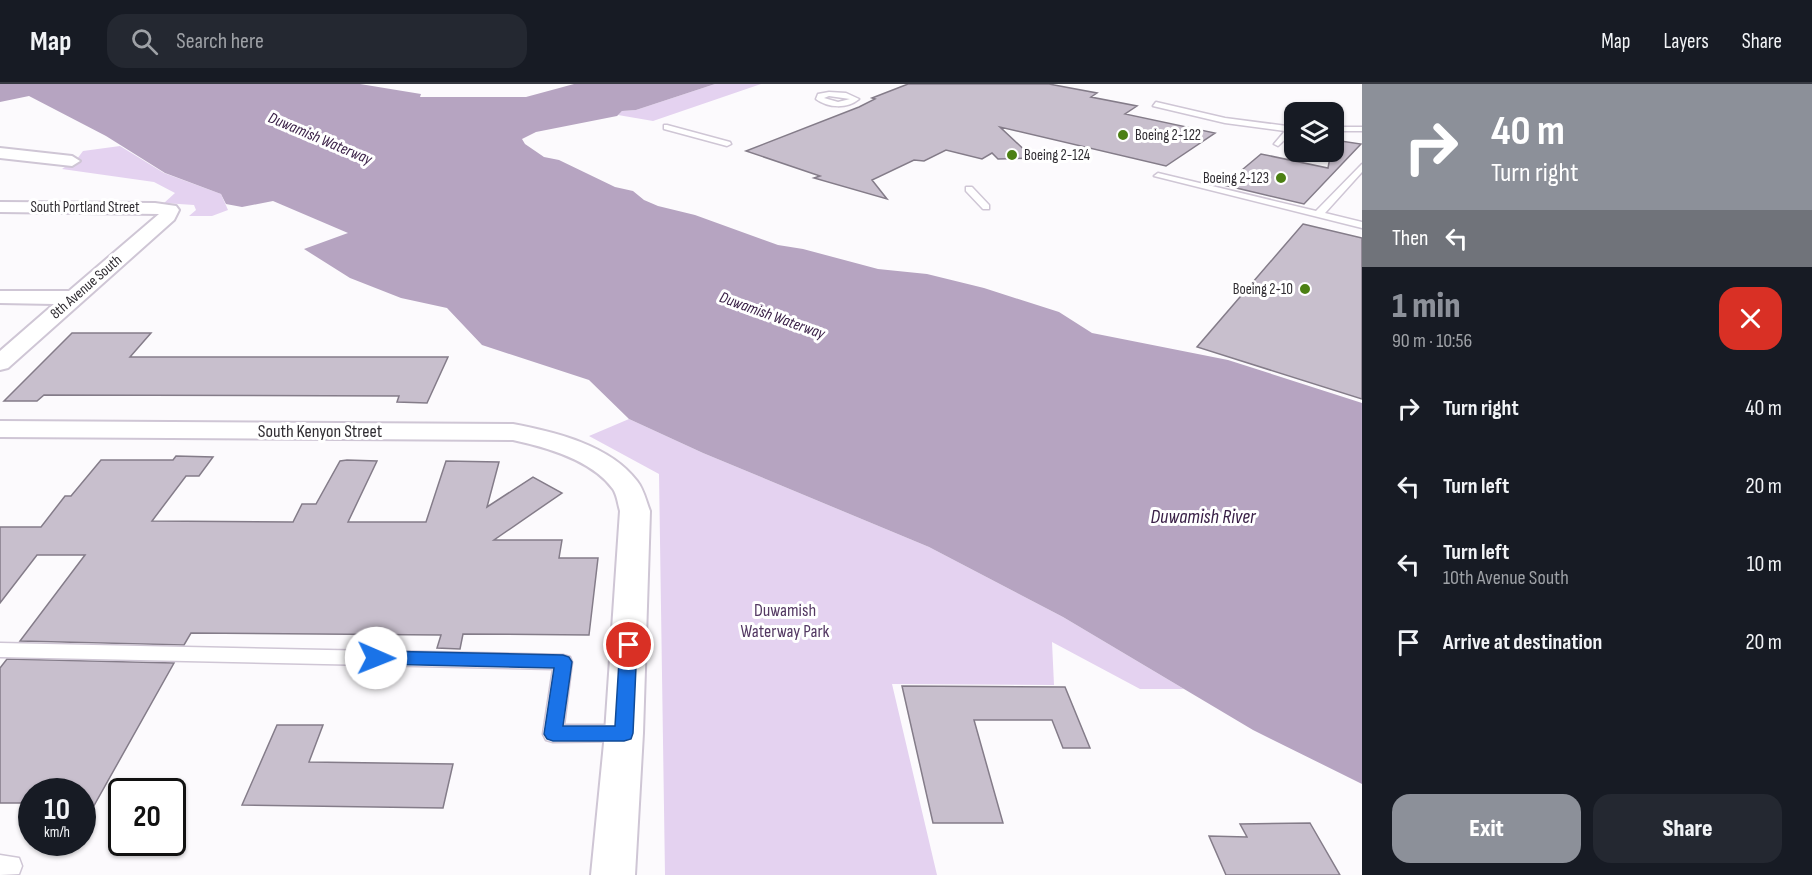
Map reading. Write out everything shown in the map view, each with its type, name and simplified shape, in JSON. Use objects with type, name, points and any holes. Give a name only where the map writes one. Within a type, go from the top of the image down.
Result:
[{"type":"street","points":[[0,153],[72,161]]},
{"type":"street","name":"South Portland Street","points":[[0,207],[170,210]]},
{"type":"street","name":"8th Avenue South","points":[[2,359],[168,216],[170,210]]},
{"type":"street","points":[[0,297],[75,298]]},
{"type":"street","name":"South Kenyon Street","points":[[0,429],[513,432],[551,440],[573,450],[597,462],[626,485],[635,511],[624,733]]},
{"type":"street","points":[[613,875],[624,733]]},
{"type":"lane","points":[[1156,104],[1180,111],[1284,128]]},
{"type":"lane","points":[[667,127],[727,144]]},
{"type":"lane","points":[[1344,129],[1362,129]]},
{"type":"lane","points":[[1278,144],[1284,138]]},
{"type":"lane","points":[[1319,214],[1362,167]]},
{"type":"lane","points":[[1158,176],[1362,225]]},
{"type":"lane","points":[[969,189],[986,207]]},
{"type":"lane","points":[[0,650],[563,662],[553,734],[624,733]]},
{"type":"green space","points":[[715,84],[761,84],[653,121],[618,115],[622,111],[636,110]]},
{"type":"green space","points":[[120,146],[164,173],[221,194],[228,210],[212,216],[189,216],[196,210],[194,205],[164,203],[175,193],[154,182],[62,169],[77,159],[83,151]]},
{"type":"green space","name":"Duwamish Waterway Park","points":[[629,419],[703,453],[929,547],[1063,617],[1184,689],[1140,689],[1052,642],[1054,685],[892,684],[937,875],[665,875],[659,474],[589,436]]},
{"type":"water","name":"Duwamish River","points":[[0,84],[360,84],[421,94],[420,97],[526,97],[574,84],[715,84],[636,110],[622,111],[617,116],[536,132],[522,139],[525,144],[544,157],[559,160],[615,187],[633,191],[644,200],[658,206],[695,215],[778,245],[803,249],[878,269],[927,274],[984,288],[1059,312],[1092,333],[1228,360],[1362,403],[1362,784],[1253,730],[1063,617],[929,547],[703,453],[629,419],[589,380],[482,345],[447,308],[401,298],[350,278],[304,249],[348,233],[273,201],[242,207],[226,204],[221,194],[165,173],[106,136],[29,96],[0,102]]},
{"type":"building","name":"Boeing 2-122","points":[[908,84],[1049,84],[1097,93],[1091,97],[1137,106],[1125,114],[1215,133],[1166,166],[1000,127],[1033,158],[998,159],[992,153],[982,159],[946,150],[924,161],[914,160],[872,180],[887,199],[814,178],[820,176],[746,151],[859,107],[875,99],[872,98]]},
{"type":"building","name":"Boeing 2-123","points":[[1344,141],[1361,144],[1344,162]]},
{"type":"building","name":"Boeing 2-123","points":[[1261,154],[1284,159],[1284,162],[1299,162],[1328,168],[1329,162],[1344,162],[1304,204],[1224,185]]},
{"type":"building","name":"Boeing 2-10","points":[[1303,224],[1362,238],[1362,399],[1197,347]]},
{"type":"building","points":[[72,333],[151,333],[130,357],[448,357],[427,403],[397,402],[399,396],[44,395],[37,401],[4,401]]},
{"type":"building","points":[[176,456],[213,457],[199,476],[186,476],[152,521],[293,522],[302,504],[316,504],[340,461],[347,460],[377,461],[348,522],[426,522],[446,461],[499,462],[487,507],[533,477],[562,493],[494,540],[562,540],[559,558],[598,558],[589,635],[463,634],[460,649],[437,648],[441,635],[191,633],[184,645],[20,641],[85,555],[37,555],[0,603],[0,527],[41,527],[65,496],[71,496],[101,460],[173,460]]},
{"type":"building","points":[[7,659],[174,663],[96,802],[96,778],[18,778],[18,803],[0,803],[0,668]]},
{"type":"building","points":[[902,686],[1065,687],[1090,748],[1063,748],[1052,720],[974,720],[1003,823],[933,823]]},
{"type":"building","points":[[277,725],[323,725],[309,762],[453,764],[443,808],[242,805]]},
{"type":"building","points":[[1310,823],[1340,875],[1226,875],[1209,836],[1247,837],[1240,824]]},
{"type":"place","name":"Boeing 2-122","points":[[1123,135]]},
{"type":"place","name":"Boeing 2-124","points":[[1012,155]]},
{"type":"place","name":"Boeing 2-123","points":[[1281,178]]},
{"type":"place","name":"Boeing 2-10","points":[[1305,289]]},
{"type":"route","points":[[376,658],[563,662],[553,734],[624,733],[629,645]]},
{"type":"water label","name":"Duwamish Waterway","points":[[320,139]]},
{"type":"water label","name":"Duwamish Waterway","points":[[772,316]]}]
